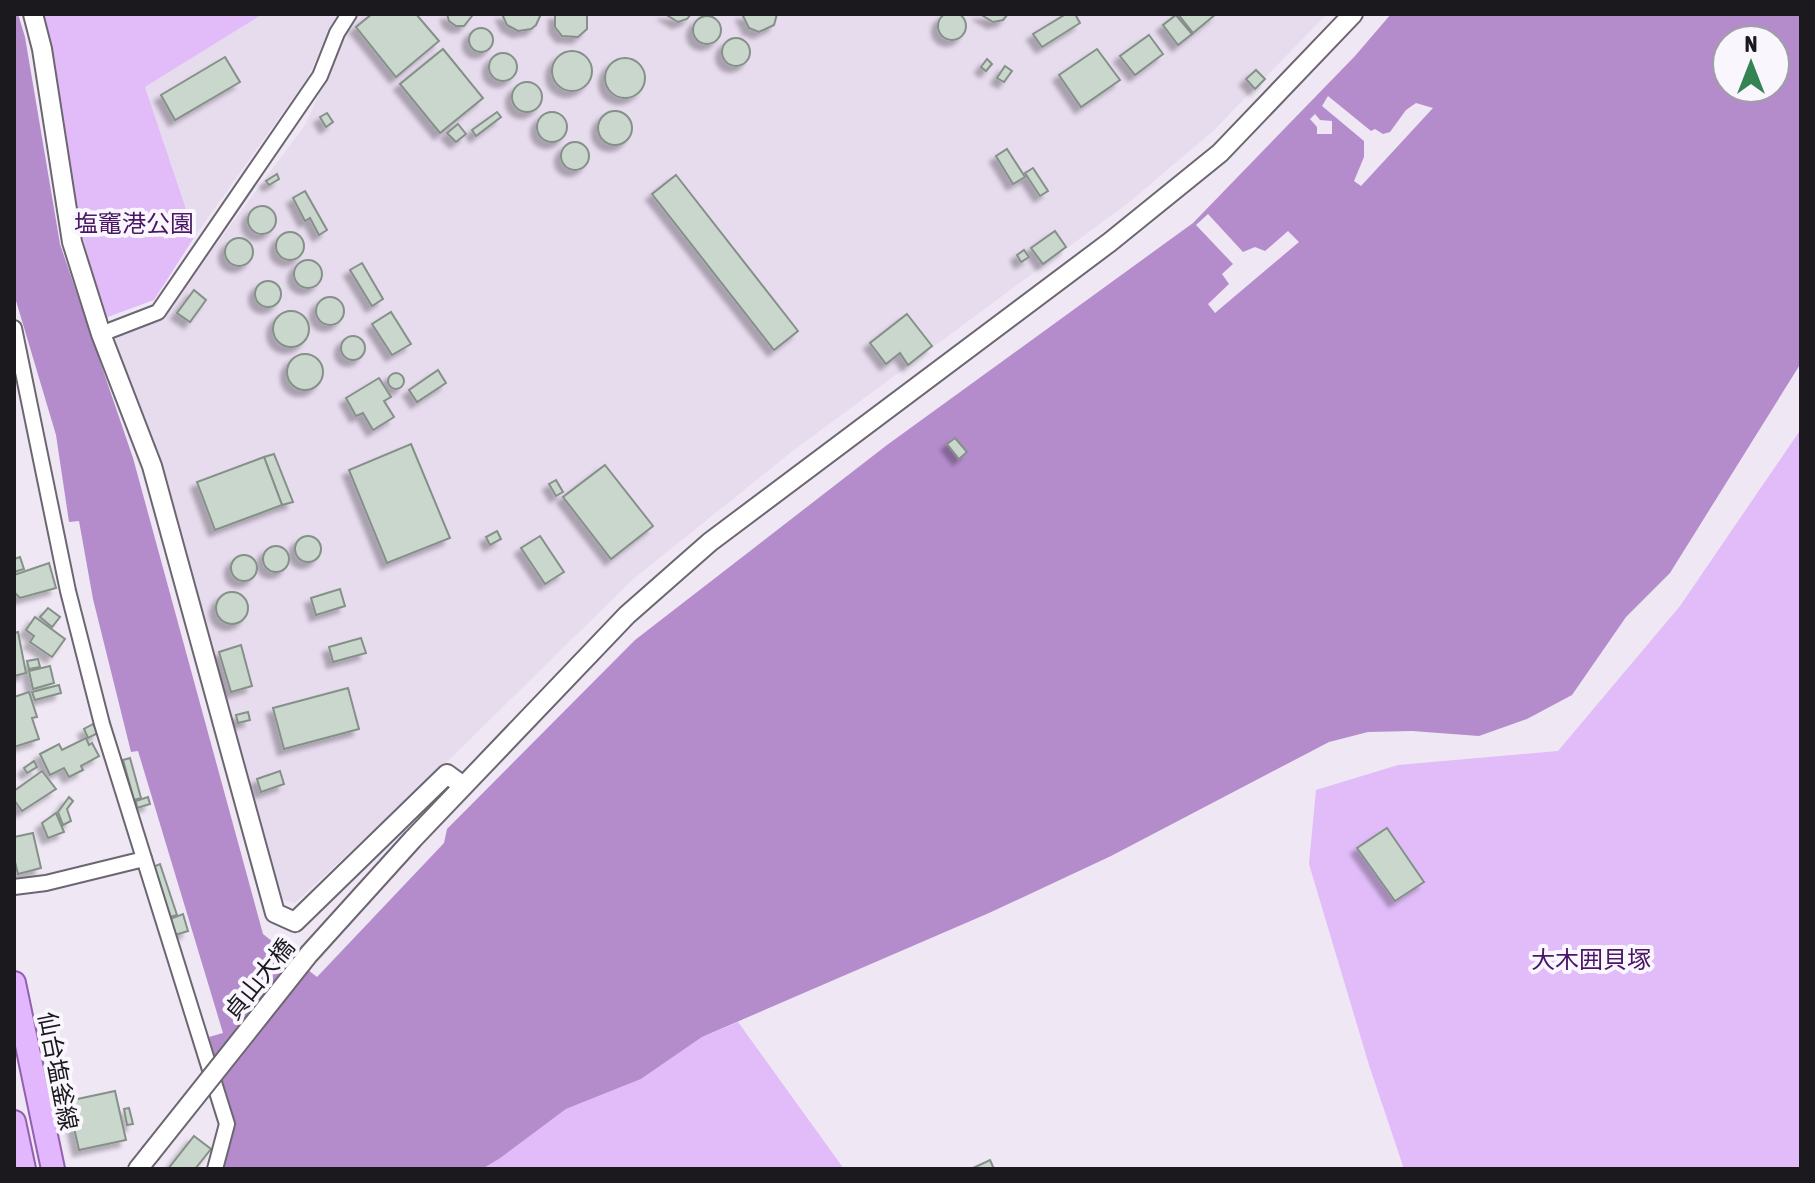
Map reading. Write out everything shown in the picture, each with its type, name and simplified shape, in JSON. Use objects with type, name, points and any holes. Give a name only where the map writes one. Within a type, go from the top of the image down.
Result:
[{"type":"main road","name":"仙台塩釜線","points":[[14,983],[53,1169]]},
{"type":"main road","points":[[14,1122],[24,1169]]},
{"type":"street","points":[[33,14],[42,49],[72,242],[101,334],[152,466],[275,913],[295,922],[447,774],[462,785]]},
{"type":"street","points":[[101,334],[158,312],[320,76],[337,33],[349,14]]},
{"type":"street","name":"貞山大橋","points":[[144,1162],[309,954],[462,785],[627,615],[710,542],[1110,242],[1220,153],[1353,14]]},
{"type":"street","points":[[14,328],[21,395],[102,724],[227,1124],[215,1169]]},
{"type":"street","points":[[14,887],[46,883],[144,859]]},
{"type":"shaded area","points":[[14,14],[18,14],[25,37],[60,244],[133,458],[263,934],[317,977],[444,843],[447,829],[635,640],[887,445],[1193,223],[1355,56],[1391,14],[1801,14],[1801,363],[1670,573],[1626,617],[1572,695],[1527,719],[1479,736],[1412,731],[1368,732],[1329,742],[1111,856],[989,913],[702,1037],[641,1079],[566,1109],[482,1169],[222,1169],[236,1124],[209,1037],[223,1033],[138,751],[131,752],[93,599],[79,521],[69,522],[56,435],[14,294]]},
{"type":"shaded area","points":[[263,14],[337,14],[308,77],[195,236],[145,87]]},
{"type":"shaded area","points":[[360,14],[1327,14],[1212,132],[1128,203],[790,453],[632,580],[453,756],[295,903],[281,899],[163,465],[113,343],[118,336],[160,320],[305,125],[351,23]]},
{"type":"green space","name":"塩竈港公園","points":[[43,14],[263,14],[145,87],[195,236],[154,300],[105,318],[77,217],[64,121]]},
{"type":"green space","name":"大木囲貝塚","points":[[1801,429],[1801,1169],[1404,1169],[1369,1065],[1309,864],[1316,790],[1398,765],[1558,751],[1680,606]]},
{"type":"green space","points":[[738,1022],[844,1169],[482,1169],[566,1109],[641,1079],[702,1037]]},
{"type":"pier","points":[[1328,96],[1371,131],[1375,129],[1383,134],[1390,132],[1406,110],[1416,103],[1433,108],[1361,186],[1354,181],[1364,157],[1364,141],[1322,106]]},
{"type":"pier","points":[[1315,114],[1320,120],[1332,121],[1332,134],[1317,134],[1317,127],[1310,119]]},
{"type":"pier","points":[[1208,214],[1243,252],[1255,247],[1265,251],[1288,231],[1299,242],[1215,313],[1208,304],[1229,284],[1222,274],[1233,264],[1196,225]]},
{"type":"building","points":[[952,12],[962,16],[966,26],[962,36],[952,40],[942,36],[938,26],[942,16]]},
{"type":"building","points":[[372,14],[416,14],[439,41],[396,77],[356,27]]},
{"type":"building","points":[[447,14],[472,16],[464,26],[456,26],[449,21]]},
{"type":"building","points":[[502,14],[541,14],[531,29],[518,31],[507,25]]},
{"type":"building","points":[[555,14],[587,14],[587,29],[578,37],[562,36],[555,27]]},
{"type":"building","points":[[665,14],[691,14],[678,22]]},
{"type":"building","points":[[742,14],[777,14],[774,25],[759,32],[749,28]]},
{"type":"building","points":[[980,14],[1008,14],[1003,20],[993,22]]},
{"type":"building","points":[[1066,14],[1075,14],[1080,23],[1042,47],[1033,34]]},
{"type":"building","points":[[1178,14],[1216,14],[1193,33]]},
{"type":"building","points":[[1176,15],[1192,34],[1178,45],[1163,25]]},
{"type":"building","points":[[707,16],[717,20],[721,30],[717,40],[707,44],[697,40],[693,30],[697,20]]},
{"type":"building","points":[[481,28],[490,31],[493,40],[490,49],[481,52],[472,49],[469,40],[472,31]]},
{"type":"building","points":[[1149,35],[1163,54],[1135,75],[1120,56]]},
{"type":"building","points":[[736,38],[746,42],[750,52],[746,62],[736,66],[726,62],[722,52],[726,42]]},
{"type":"building","points":[[443,49],[483,98],[440,133],[400,84]]},
{"type":"building","points":[[1097,49],[1120,80],[1081,107],[1059,75]]},
{"type":"building","points":[[572,51],[586,57],[592,71],[586,85],[572,91],[558,85],[552,71],[558,57]]},
{"type":"building","points":[[503,53],[513,57],[517,67],[513,77],[503,81],[493,77],[489,67],[493,57]]},
{"type":"building","points":[[225,57],[240,82],[175,120],[161,95]]},
{"type":"building","points":[[625,58],[639,64],[645,78],[639,92],[625,98],[611,92],[605,78],[611,64]]},
{"type":"building","points":[[987,59],[992,64],[986,71],[981,67]]},
{"type":"building","points":[[1005,66],[1012,71],[1004,82],[997,78]]},
{"type":"building","points":[[1256,70],[1265,79],[1255,89],[1246,79]]},
{"type":"building","points":[[527,82],[537,87],[542,97],[537,107],[527,112],[517,107],[512,97],[517,87]]},
{"type":"building","points":[[615,111],[627,116],[632,128],[627,140],[615,145],[603,140],[598,128],[603,116]]},
{"type":"building","points":[[497,112],[501,117],[476,136],[472,130]]},
{"type":"building","points":[[552,112],[563,116],[567,127],[563,138],[552,142],[541,138],[537,127],[541,116]]},
{"type":"building","points":[[327,113],[333,122],[326,127],[320,117]]},
{"type":"building","points":[[458,124],[466,134],[456,142],[447,133]]},
{"type":"building","points":[[575,142],[585,146],[589,156],[585,166],[575,170],[565,166],[561,156],[565,146]]},
{"type":"building","points":[[1007,149],[1025,177],[1013,184],[996,156]]},
{"type":"building","points":[[1033,168],[1048,191],[1040,196],[1025,173]]},
{"type":"building","points":[[277,174],[279,179],[269,185],[266,181]]},
{"type":"building","points":[[676,175],[798,331],[774,350],[652,194]]},
{"type":"building","points":[[305,191],[327,230],[319,235],[310,218],[305,221],[293,198]]},
{"type":"building","points":[[262,206],[272,210],[276,220],[272,230],[262,234],[252,230],[248,220],[252,210]]},
{"type":"building","points":[[1055,231],[1066,247],[1043,264],[1031,248]]},
{"type":"building","points":[[290,232],[300,236],[304,246],[300,256],[290,260],[280,256],[276,246],[280,236]]},
{"type":"building","points":[[239,238],[249,242],[253,252],[249,262],[239,266],[229,262],[225,252],[229,242]]},
{"type":"building","points":[[1024,250],[1029,257],[1021,262],[1017,255]]},
{"type":"building","points":[[308,260],[318,264],[322,274],[318,284],[308,288],[298,284],[294,274],[298,264]]},
{"type":"building","points":[[362,263],[383,299],[372,306],[350,270]]},
{"type":"building","points":[[268,281],[277,285],[281,294],[277,303],[268,307],[259,303],[255,294],[259,285]]},
{"type":"building","points":[[194,290],[206,300],[190,322],[177,313]]},
{"type":"building","points":[[330,297],[340,301],[344,311],[340,321],[330,325],[320,321],[316,311],[320,301]]},
{"type":"building","points":[[291,311],[303,317],[309,329],[303,341],[291,347],[279,341],[273,329],[279,317]]},
{"type":"building","points":[[391,312],[411,344],[392,355],[372,324]]},
{"type":"building","points":[[907,314],[932,346],[908,365],[900,353],[886,364],[870,343]]},
{"type":"building","points":[[353,336],[364,343],[365,348],[358,359],[353,360],[342,353],[341,348],[348,337]]},
{"type":"building","points":[[305,354],[318,359],[323,372],[318,385],[305,390],[292,385],[287,372],[292,359]]},
{"type":"building","points":[[438,370],[446,383],[417,402],[409,390]]},
{"type":"building","points":[[396,373],[404,381],[396,389],[388,381]]},
{"type":"building","points":[[379,378],[391,397],[384,401],[394,417],[373,430],[363,413],[356,416],[346,398]]},
{"type":"building","points":[[955,438],[967,452],[959,459],[947,444]]},
{"type":"building","points":[[411,444],[450,538],[387,563],[349,470]]},
{"type":"building","points":[[274,454],[293,502],[282,505],[264,457]]},
{"type":"building","points":[[264,457],[282,505],[215,530],[197,482]]},
{"type":"building","points":[[605,465],[653,526],[611,559],[563,497]]},
{"type":"building","points":[[556,480],[563,492],[556,496],[549,484]]},
{"type":"building","points":[[497,531],[501,539],[490,545],[486,537]]},
{"type":"building","points":[[308,536],[317,540],[321,549],[317,558],[308,562],[299,558],[295,549],[299,540]]},
{"type":"building","points":[[540,536],[564,572],[545,584],[521,548]]},
{"type":"building","points":[[276,546],[285,550],[289,559],[285,568],[276,572],[267,568],[263,559],[267,550]]},
{"type":"building","points":[[244,555],[253,559],[257,568],[253,577],[244,581],[235,577],[231,568],[235,559]]},
{"type":"building","points":[[20,557],[24,569],[14,572],[14,559]]},
{"type":"building","points":[[49,563],[56,588],[20,598],[14,592],[14,575]]},
{"type":"building","points":[[340,589],[345,606],[316,615],[311,598]]},
{"type":"building","points":[[232,592],[243,597],[248,608],[243,619],[232,624],[221,619],[216,608],[221,597]]},
{"type":"building","points":[[48,608],[60,617],[52,627],[40,617]]},
{"type":"building","points":[[35,617],[65,639],[52,657],[30,642],[34,636],[26,630]]},
{"type":"building","points":[[18,632],[26,673],[14,676],[14,633]]},
{"type":"building","points":[[361,638],[366,653],[333,662],[329,647]]},
{"type":"building","points":[[241,645],[252,686],[231,692],[219,652]]},
{"type":"building","points":[[38,659],[40,667],[29,669],[27,661]]},
{"type":"building","points":[[50,666],[54,683],[33,689],[29,671]]},
{"type":"building","points":[[59,685],[61,693],[35,700],[32,692]]},
{"type":"building","points":[[348,688],[359,729],[284,749],[273,708]]},
{"type":"building","points":[[29,692],[37,717],[32,718],[39,739],[14,747],[14,697]]},
{"type":"building","points":[[248,712],[250,720],[238,723],[236,715]]},
{"type":"building","points":[[93,724],[98,733],[88,738],[84,729]]},
{"type":"building","points":[[86,738],[99,756],[69,777],[64,768],[50,775],[40,754],[59,744],[62,750]]},
{"type":"building","points":[[130,758],[141,798],[134,800],[123,760]]},
{"type":"building","points":[[34,761],[37,767],[27,773],[24,768]]},
{"type":"building","points":[[42,771],[56,789],[22,811],[14,800],[14,791]]},
{"type":"building","points":[[280,771],[284,784],[261,792],[257,779]]},
{"type":"building","points":[[69,797],[73,801],[67,809],[71,821],[63,825],[58,812]]},
{"type":"building","points":[[148,797],[150,804],[137,808],[136,801]]},
{"type":"building","points":[[56,813],[64,832],[48,838],[42,823]]},
{"type":"building","points":[[1387,828],[1424,882],[1395,901],[1357,848]]},
{"type":"building","points":[[33,833],[41,868],[18,874],[14,837]]},
{"type":"building","points":[[160,864],[177,915],[170,917],[153,867]]},
{"type":"building","points":[[183,914],[188,931],[175,935],[170,919]]},
{"type":"building","points":[[115,1091],[126,1140],[79,1150],[68,1101]]},
{"type":"building","points":[[129,1108],[133,1124],[127,1125],[124,1109]]},
{"type":"building","points":[[194,1136],[211,1149],[195,1169],[168,1169]]},
{"type":"building","points":[[990,1160],[994,1169],[971,1169]]}]
